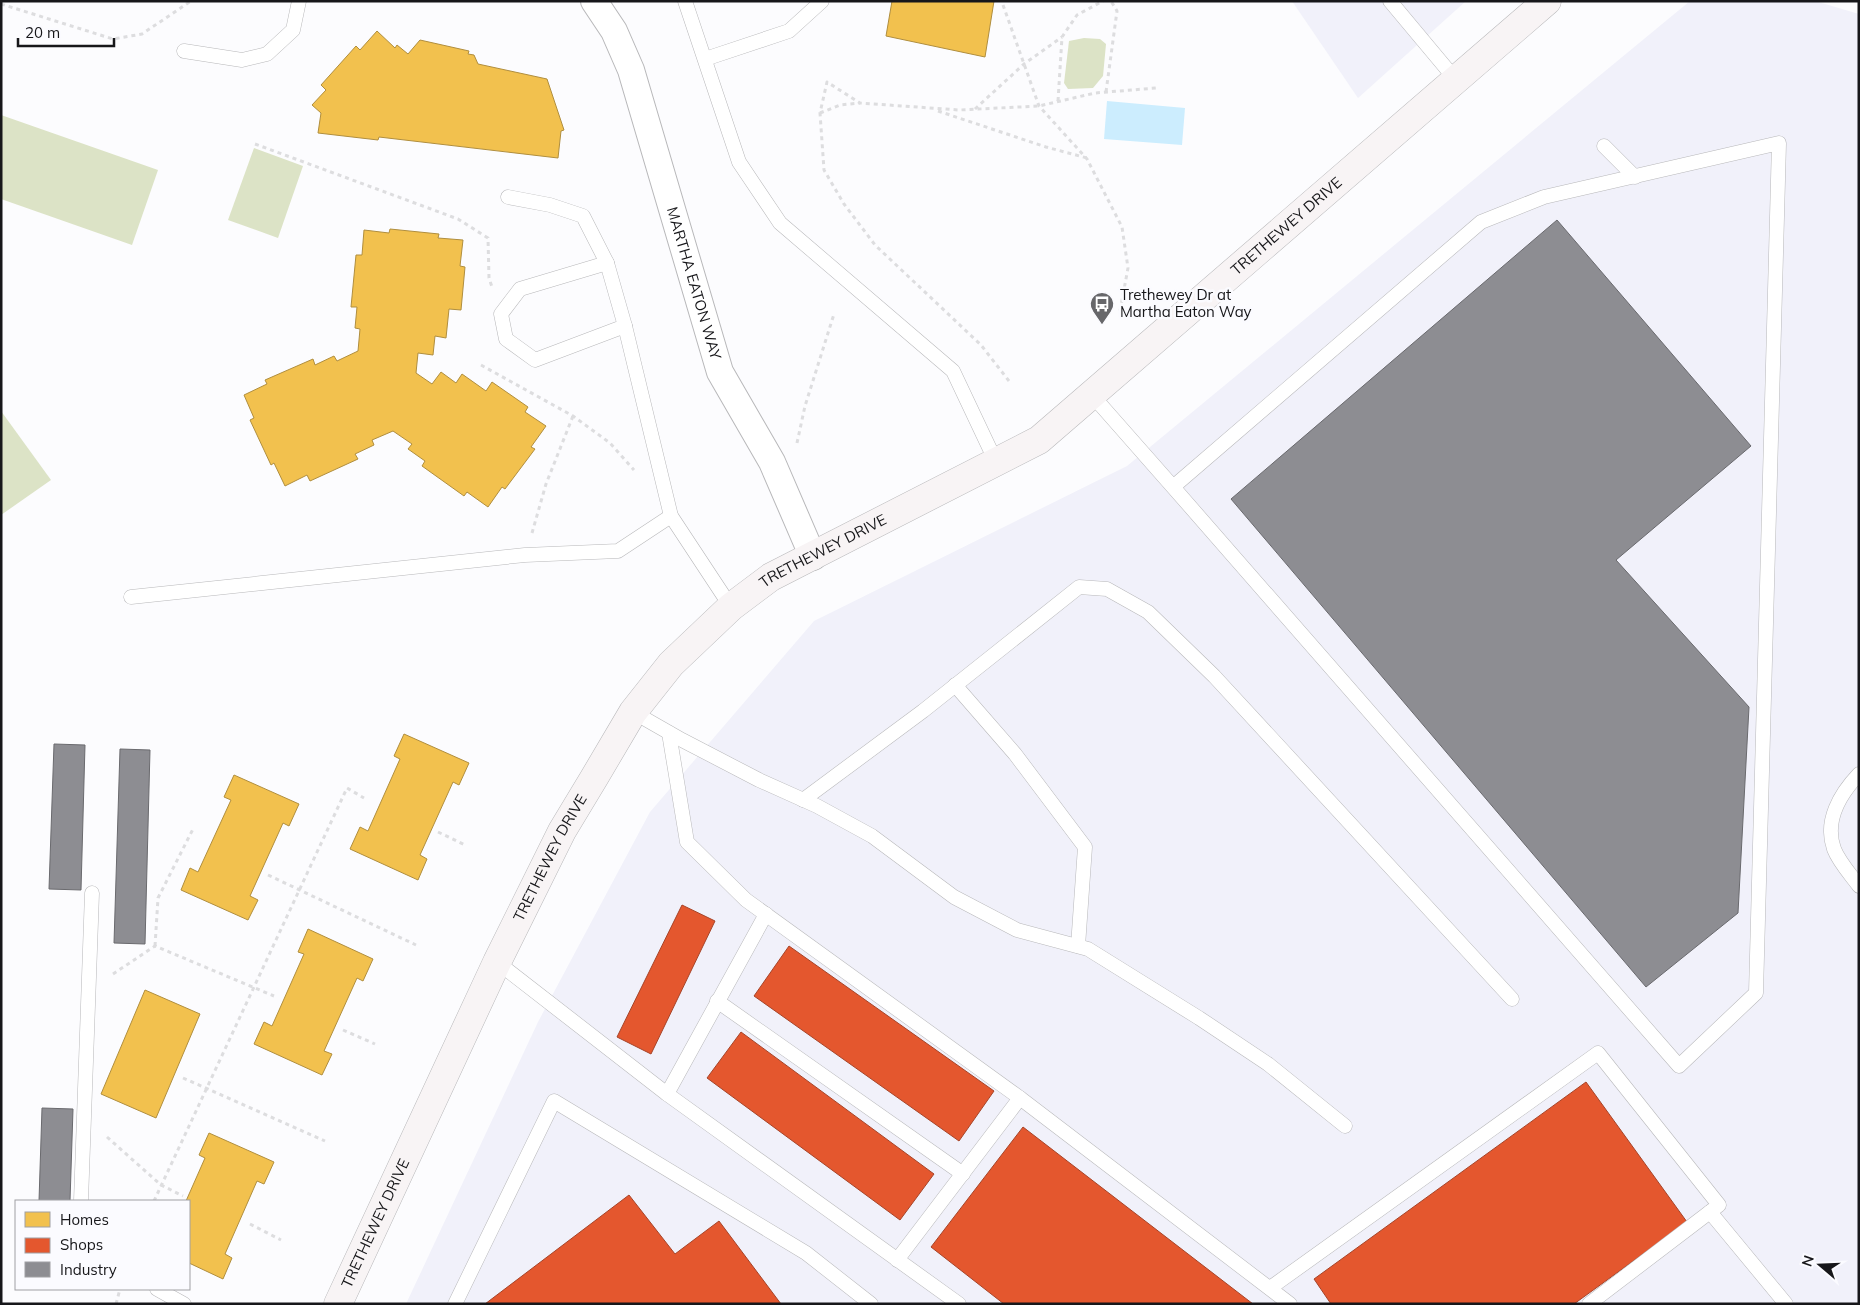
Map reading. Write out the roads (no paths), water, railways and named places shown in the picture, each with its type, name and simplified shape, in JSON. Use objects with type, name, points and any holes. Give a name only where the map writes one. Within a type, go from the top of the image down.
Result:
[{"type":"main road","name":"TRETHEWEY DRIVE","points":[[338,1304],[497,962],[562,831],[633,712],[671,664],[731,607],[771,578],[1039,440],[1546,1]]},
{"type":"street","name":"MARTHA EATON WAY","points":[[594,1],[614,31],[631,70],[720,372],[775,468],[813,557]]},
{"type":"lane","points":[[184,51],[242,60],[267,54],[293,30],[299,1]]},
{"type":"lane","points":[[685,1],[739,162],[780,223],[953,371],[996,462]]},
{"type":"lane","points":[[705,59],[790,31],[822,1]]},
{"type":"lane","points":[[1390,1],[1456,80]]},
{"type":"lane","points":[[1092,394],[1173,487],[1679,1066],[1756,993],[1779,143],[1544,197],[1481,222],[1173,487]]},
{"type":"lane","points":[[1604,146],[1635,176]]},
{"type":"lane","points":[[508,197],[550,205],[583,216],[607,263],[625,326],[671,516],[731,607]]},
{"type":"lane","points":[[607,263],[520,289],[500,314],[506,340],[535,360],[625,326]]},
{"type":"lane","points":[[131,597],[525,555],[618,551],[671,516]]},
{"type":"lane","points":[[804,800],[1079,588],[1106,589],[1148,612],[1214,676],[1512,999]]},
{"type":"lane","points":[[955,685],[1015,754],[1085,847],[1078,946]]},
{"type":"lane","points":[[633,712],[759,780],[804,800],[872,836],[954,896],[1017,930],[1088,949],[1199,1018],[1268,1064],[1345,1126]]},
{"type":"lane","points":[[669,733],[687,842],[746,900],[1020,1098],[1290,1304]]},
{"type":"lane","points":[[1859,774],[1845,789],[1835,808],[1831,824],[1834,850],[1859,886]]},
{"type":"lane","points":[[81,1200],[92,893]]},
{"type":"lane","points":[[667,1094],[766,914]]},
{"type":"lane","points":[[497,962],[667,1094],[959,1304]]},
{"type":"lane","points":[[717,1001],[962,1174]]},
{"type":"lane","points":[[1270,1288],[1598,1052],[1719,1205],[1589,1304]]},
{"type":"lane","points":[[897,1260],[1020,1098]]},
{"type":"lane","points":[[455,1304],[554,1101],[806,1253],[871,1304]]},
{"type":"lane","points":[[1710,1212],[1786,1304]]},
{"type":"lane","points":[[159,1290],[184,1304]]},
{"type":"water","points":[[1107,101],[1185,108],[1182,145],[1104,139]]},
{"type":"place","name":"Trethewey Dr at Martha Eaton Way","points":[[1102,325]]}]
